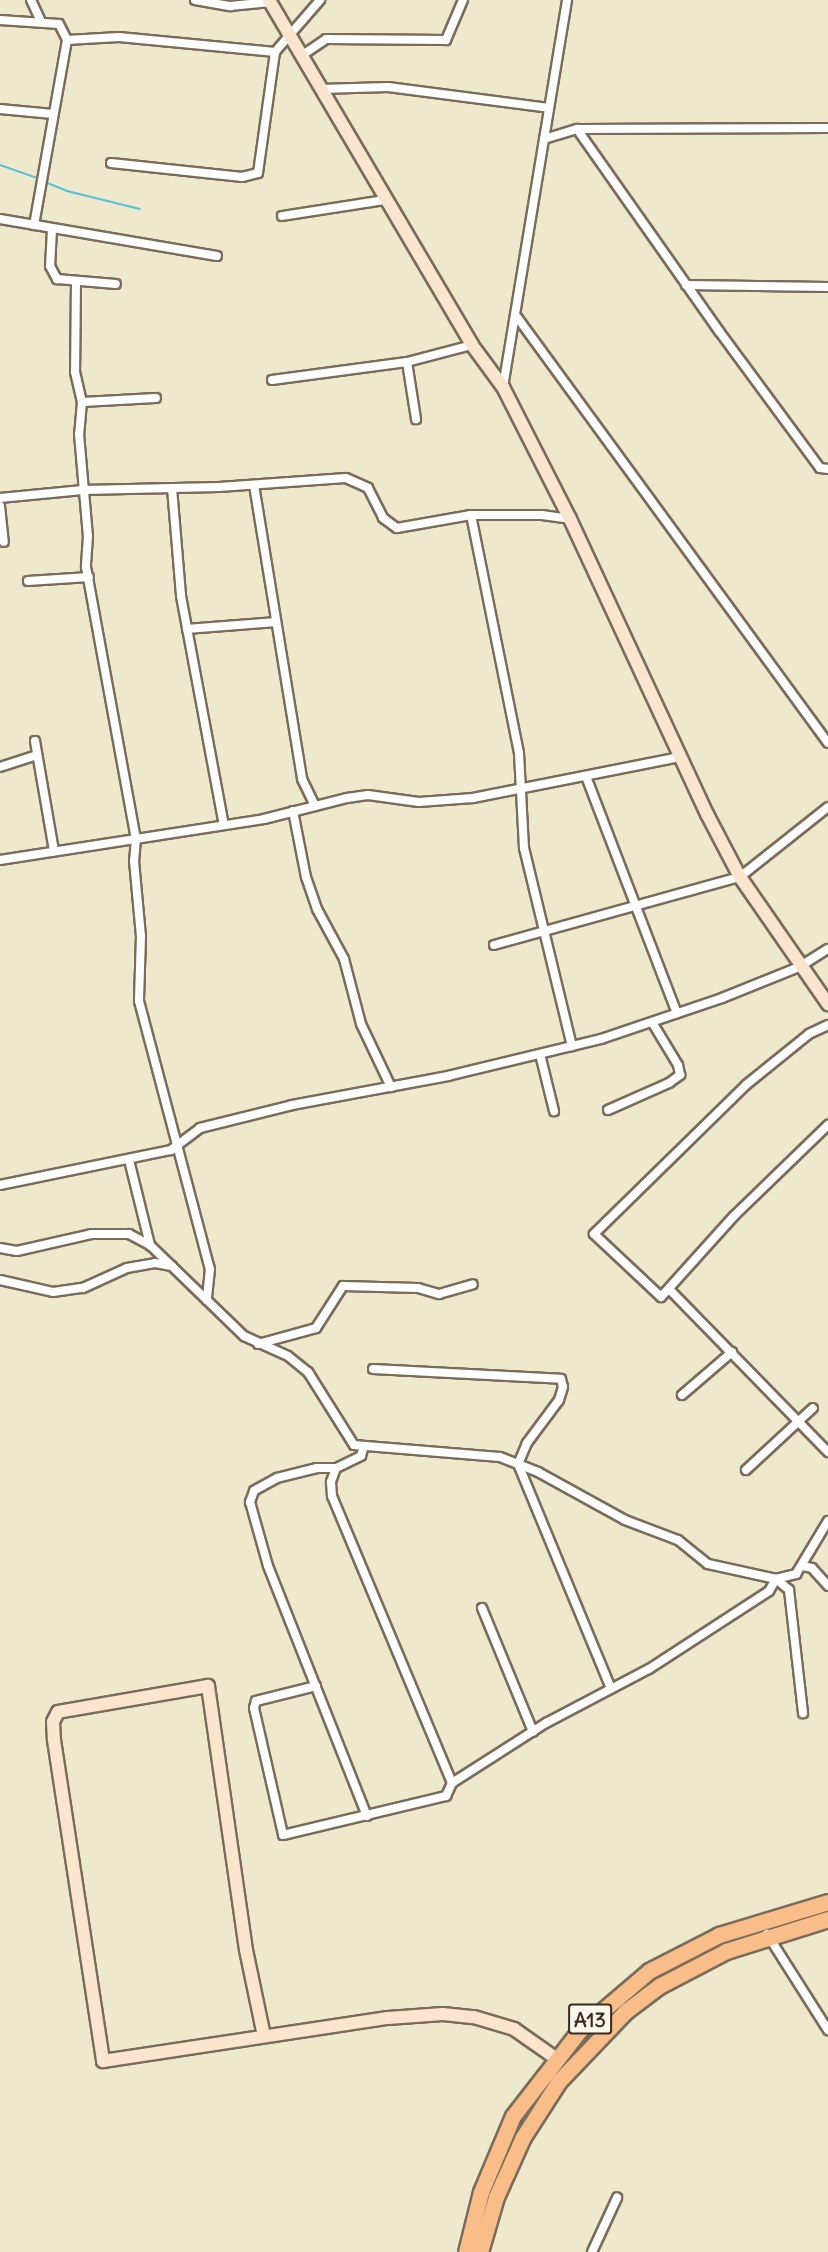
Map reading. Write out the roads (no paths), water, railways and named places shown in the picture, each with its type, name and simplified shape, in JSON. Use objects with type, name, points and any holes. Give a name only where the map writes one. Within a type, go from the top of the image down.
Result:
[{"type":"highway","name":"A13","points":[[466,2252],[495,2152],[513,2116],[554,2057],[614,1997],[649,1971],[719,1935],[758,1920],[828,1902]]},
{"type":"highway","name":"A13","points":[[480,2252],[496,2197],[523,2137],[559,2081],[593,2042],[659,1986],[699,1963],[768,1935],[828,1919]]},
{"type":"street","points":[[32,0],[41,21]]},
{"type":"street","points":[[195,0],[230,6],[270,1],[384,200],[472,345],[503,387],[570,519],[681,757],[740,877],[799,967],[828,1004]]},
{"type":"street","points":[[111,163],[242,177],[258,173],[275,52],[320,0]]},
{"type":"street","points":[[302,56],[326,39],[446,40],[463,0]]},
{"type":"street","points":[[503,387],[517,317],[567,0]]},
{"type":"street","points":[[0,20],[59,24],[67,40],[34,225]]},
{"type":"street","points":[[67,40],[119,37],[275,52]]},
{"type":"street","points":[[320,89],[388,87],[549,108]]},
{"type":"street","points":[[0,109],[53,114]]},
{"type":"street","points":[[544,139],[577,129],[828,128]]},
{"type":"street","points":[[577,129],[686,285],[820,468],[828,469]]},
{"type":"street","points":[[282,216],[384,200]]},
{"type":"street","points":[[0,219],[217,256]]},
{"type":"street","points":[[51,229],[50,266],[57,279],[116,284]]},
{"type":"street","points":[[75,281],[75,372],[82,402],[79,434],[89,577],[136,839],[134,861],[141,936],[140,1001],[210,1269],[207,1300]]},
{"type":"street","points":[[686,285],[828,287]]},
{"type":"street","points":[[517,317],[828,742]]},
{"type":"street","points":[[272,380],[407,362],[472,345]]},
{"type":"street","points":[[407,362],[416,419]]},
{"type":"street","points":[[82,402],[156,398]]},
{"type":"street","points":[[0,498],[83,490],[254,485],[322,478],[359,482],[368,488],[383,518],[397,528],[471,515],[542,515],[570,519]]},
{"type":"street","points":[[254,485],[302,779],[315,806]]},
{"type":"street","points":[[172,488],[174,551],[224,825]]},
{"type":"street","points":[[0,506],[4,542]]},
{"type":"street","points":[[471,515],[509,695],[522,790],[524,848],[573,1046]]},
{"type":"street","points":[[28,582],[89,577]]},
{"type":"street","points":[[187,629],[276,622]]},
{"type":"street","points":[[35,741],[54,851]]},
{"type":"street","points":[[0,767],[37,755]]},
{"type":"street","points":[[0,861],[224,825],[368,795],[419,802],[522,790],[587,779],[681,757]]},
{"type":"street","points":[[587,779],[677,1014]]},
{"type":"street","points":[[494,945],[740,877],[828,807]]},
{"type":"street","points":[[293,811],[313,898],[344,958],[361,1024],[391,1087]]},
{"type":"street","points":[[0,1185],[129,1160],[177,1146],[185,1137],[208,1126],[292,1105],[391,1087],[573,1046],[677,1014],[799,967],[828,949]]},
{"type":"street","points":[[608,1110],[669,1083],[680,1075],[678,1065],[652,1022]]},
{"type":"street","points":[[828,1025],[787,1050],[746,1085],[594,1234],[656,1296],[661,1297],[734,1216],[828,1125]]},
{"type":"street","points":[[540,1054],[554,1111]]},
{"type":"street","points":[[129,1160],[150,1245]]},
{"type":"street","points":[[0,1248],[16,1251],[91,1234],[118,1232],[150,1245],[244,1336],[288,1356],[308,1372],[349,1441],[364,1446],[477,1453],[518,1464],[625,1520],[678,1540],[708,1564],[776,1579],[796,1574],[812,1542],[828,1521]]},
{"type":"street","points":[[0,1280],[53,1292],[83,1288],[128,1268],[155,1263],[172,1266]]},
{"type":"street","points":[[258,1344],[316,1328],[343,1286],[418,1288],[438,1294],[473,1284]]},
{"type":"street","points":[[669,1289],[797,1423],[828,1452]]},
{"type":"street","points":[[682,1395],[732,1353]]},
{"type":"street","points":[[373,1369],[561,1379],[563,1388],[559,1400],[527,1443],[518,1464],[611,1689]]},
{"type":"street","points":[[746,1470],[813,1408]]},
{"type":"street","points":[[364,1446],[361,1456],[336,1467],[277,1478],[254,1491],[251,1497],[268,1566],[367,1816]]},
{"type":"street","points":[[336,1467],[331,1482],[332,1496],[452,1783]]},
{"type":"street","points":[[802,1566],[812,1568],[828,1586]]},
{"type":"street","points":[[316,1686],[256,1701],[254,1708],[283,1835],[446,1796],[452,1783],[533,1732],[611,1689],[769,1591],[776,1579]]},
{"type":"street","points":[[776,1579],[789,1590],[803,1713]]},
{"type":"street","points":[[482,1608],[533,1732]]},
{"type":"street","points":[[264,2036],[246,1950],[207,1686],[58,1712],[53,1722],[54,1740],[103,2061],[264,2036],[444,2014],[474,2017],[514,2029],[554,2057]]},
{"type":"street","points":[[758,1920],[828,2030]]},
{"type":"street","points":[[592,2252],[617,2198]]},
{"type":"waterway","points":[[0,165],[40,179]]},
{"type":"waterway","points":[[45,182],[67,191],[140,209]]}]
